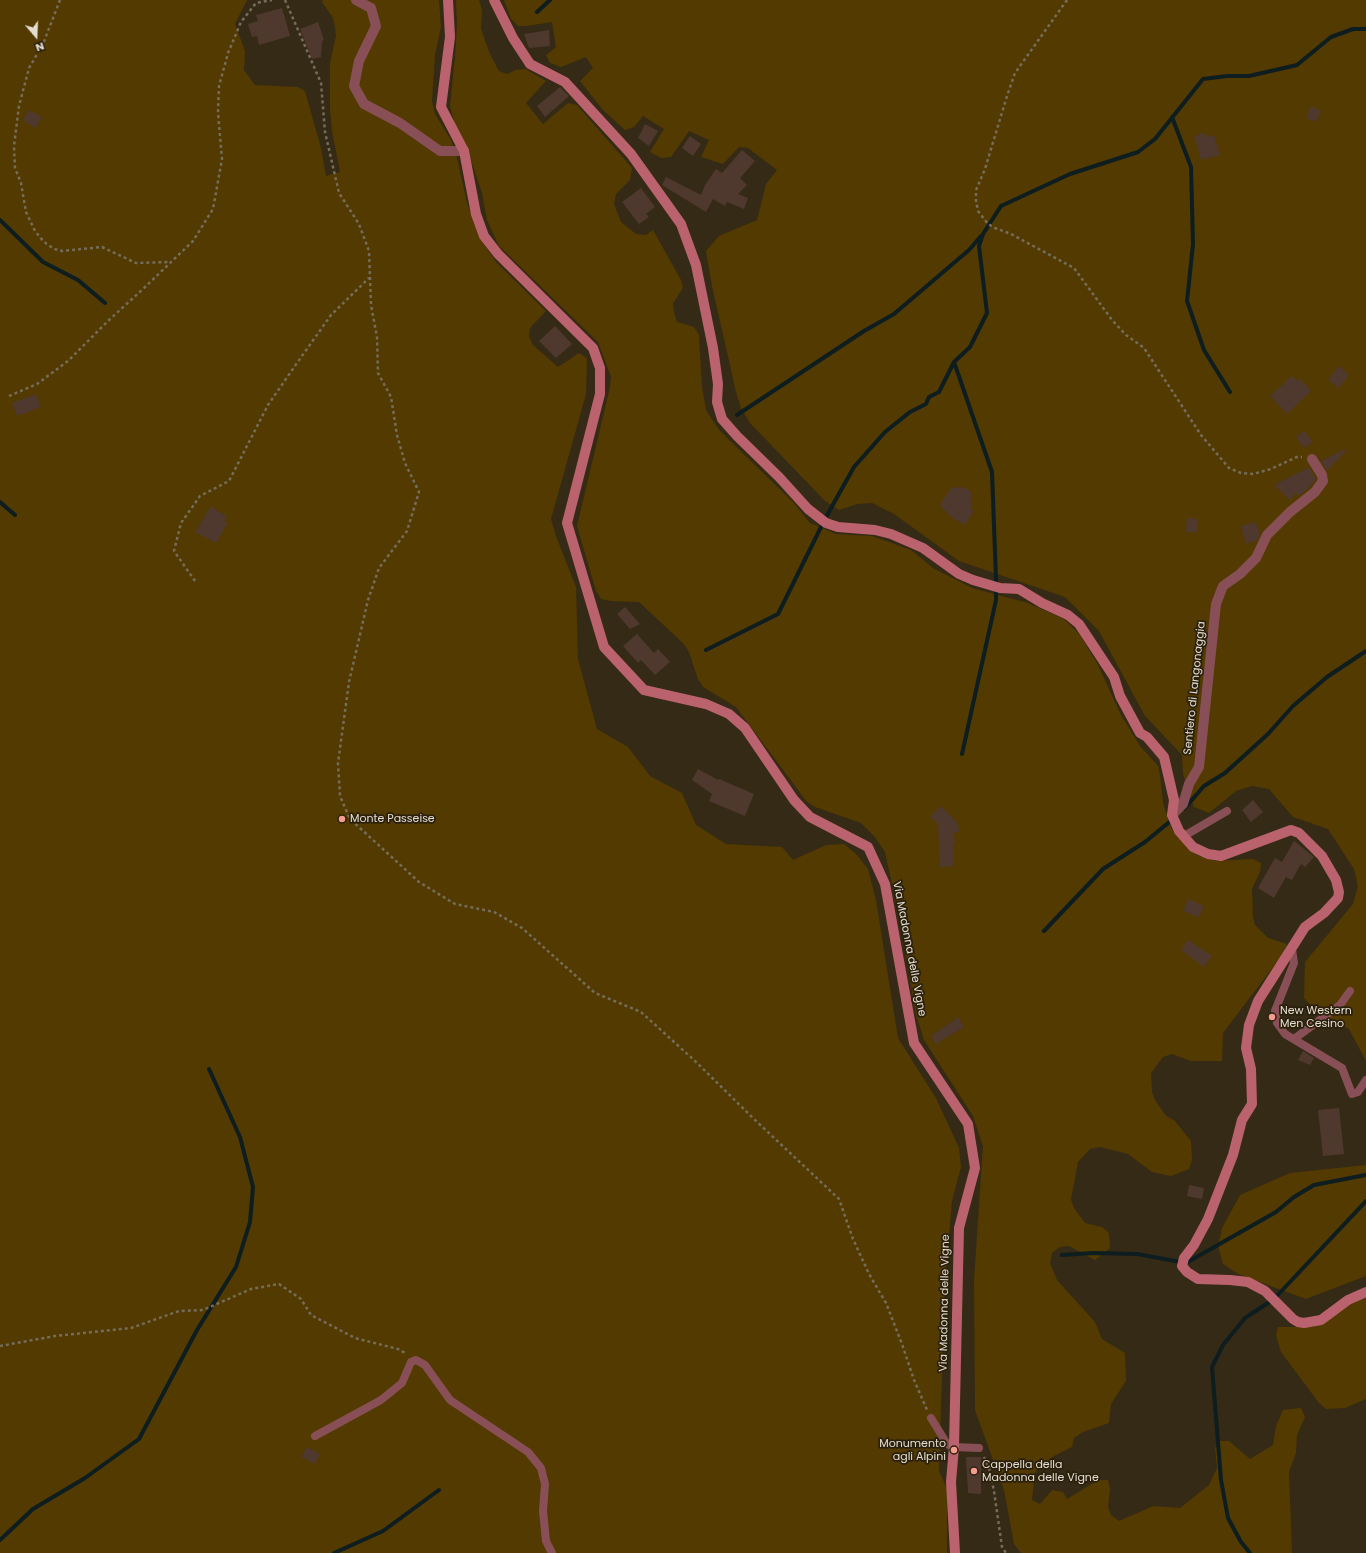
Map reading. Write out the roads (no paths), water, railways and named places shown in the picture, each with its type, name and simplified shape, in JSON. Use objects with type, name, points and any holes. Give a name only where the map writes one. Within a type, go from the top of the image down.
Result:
[{"type":"street","points":[[356,0],[371,8],[376,26],[359,60],[354,86],[364,104],[400,123],[440,151],[464,150]]},
{"type":"street","name":"Via Madonna delle Vigne","points":[[448,0],[450,37],[442,107],[464,150],[476,214],[484,236],[498,254],[593,348],[600,368],[600,394],[567,523],[604,647],[644,690],[706,704],[729,714],[745,728],[794,800],[810,817],[868,847],[885,884],[914,1043],[968,1124],[975,1168],[959,1228],[954,1447],[951,1482],[955,1553]]},
{"type":"street","points":[[494,0],[513,38],[530,64],[566,82],[631,154],[681,224],[696,265],[713,348],[718,384],[717,402],[722,419],[737,436],[780,477],[808,509],[826,523],[838,527],[875,530],[891,534],[923,548],[959,574],[1000,588],[1019,589],[1042,603],[1068,615],[1079,624],[1114,677],[1120,696],[1140,733],[1147,737],[1164,757],[1174,800],[1172,815],[1179,831],[1193,847],[1208,854],[1221,856],[1291,830],[1299,833],[1310,842],[1322,856],[1336,880],[1339,892],[1338,898],[1333,904],[1305,927],[1258,1001],[1249,1024],[1246,1048],[1251,1069],[1252,1104],[1242,1120],[1233,1155],[1208,1219],[1194,1245],[1184,1258],[1182,1266],[1187,1272],[1198,1279],[1248,1282],[1265,1291],[1293,1319],[1304,1323],[1320,1320],[1348,1300],[1366,1292]]},
{"type":"street","name":"Sentiero di Langonaggia","points":[[1172,815],[1183,804],[1189,784],[1199,767],[1216,604],[1221,591],[1223,586],[1240,574],[1256,558],[1267,535],[1290,512],[1315,492],[1323,481],[1322,475],[1312,458]]},
{"type":"lane","points":[[1184,836],[1227,811]]},
{"type":"lane","points":[[1292,949],[1294,963],[1275,1011],[1277,1023],[1285,1034],[1342,1068],[1352,1094],[1358,1092],[1366,1080]]},
{"type":"lane","points":[[1294,1039],[1340,1005],[1350,991]]},
{"type":"lane","points":[[315,1436],[381,1400],[402,1383],[411,1362],[416,1360],[425,1365],[450,1400],[528,1452],[541,1468],[545,1484],[543,1511],[546,1541],[552,1553]]},
{"type":"lane","points":[[931,1418],[947,1444],[954,1447],[979,1448]]},
{"type":"waterway","points":[[537,12],[550,0]]},
{"type":"waterway","points":[[706,650],[778,614],[826,517],[854,467],[885,432],[910,412],[926,404],[929,397],[939,392],[954,362],[970,347],[987,313],[979,246],[983,234],[1001,206],[1070,174],[1138,152],[1155,139],[1203,79],[1227,76],[1249,76],[1297,65],[1331,37],[1353,29],[1366,29]]},
{"type":"waterway","points":[[1172,117],[1191,167],[1193,244],[1187,301],[1204,350],[1230,392]]},
{"type":"waterway","points":[[0,220],[43,262],[78,280],[105,303]]},
{"type":"waterway","points":[[737,415],[864,331],[894,314],[969,250],[981,236]]},
{"type":"waterway","points":[[954,362],[992,472],[996,579],[996,600],[962,754]]},
{"type":"waterway","points":[[0,502],[15,515]]},
{"type":"waterway","points":[[1184,809],[1204,786],[1225,773],[1268,734],[1293,706],[1327,677],[1366,651]]},
{"type":"waterway","points":[[1044,931],[1103,869],[1145,842],[1173,819]]},
{"type":"waterway","points":[[0,1540],[33,1509],[85,1478],[139,1439],[197,1330],[236,1267],[250,1222],[253,1187],[240,1137],[209,1069]]},
{"type":"waterway","points":[[1062,1255],[1093,1253],[1137,1254],[1186,1263],[1276,1212],[1294,1197],[1314,1185],[1366,1175]]},
{"type":"waterway","points":[[1250,1553],[1241,1542],[1228,1518],[1221,1480],[1212,1367],[1223,1345],[1245,1318],[1274,1299],[1366,1201]]},
{"type":"waterway","points":[[334,1553],[383,1531],[439,1490]]},
{"type":"place","name":"Monte Passeise","points":[[342,819]]},
{"type":"place","name":"New Western Men Cesino","points":[[1272,1017]]},
{"type":"place","name":"Monumento agli Alpini","points":[[954,1450]]},
{"type":"place","name":"Cappella della Madonna delle Vigne","points":[[974,1471]]}]
